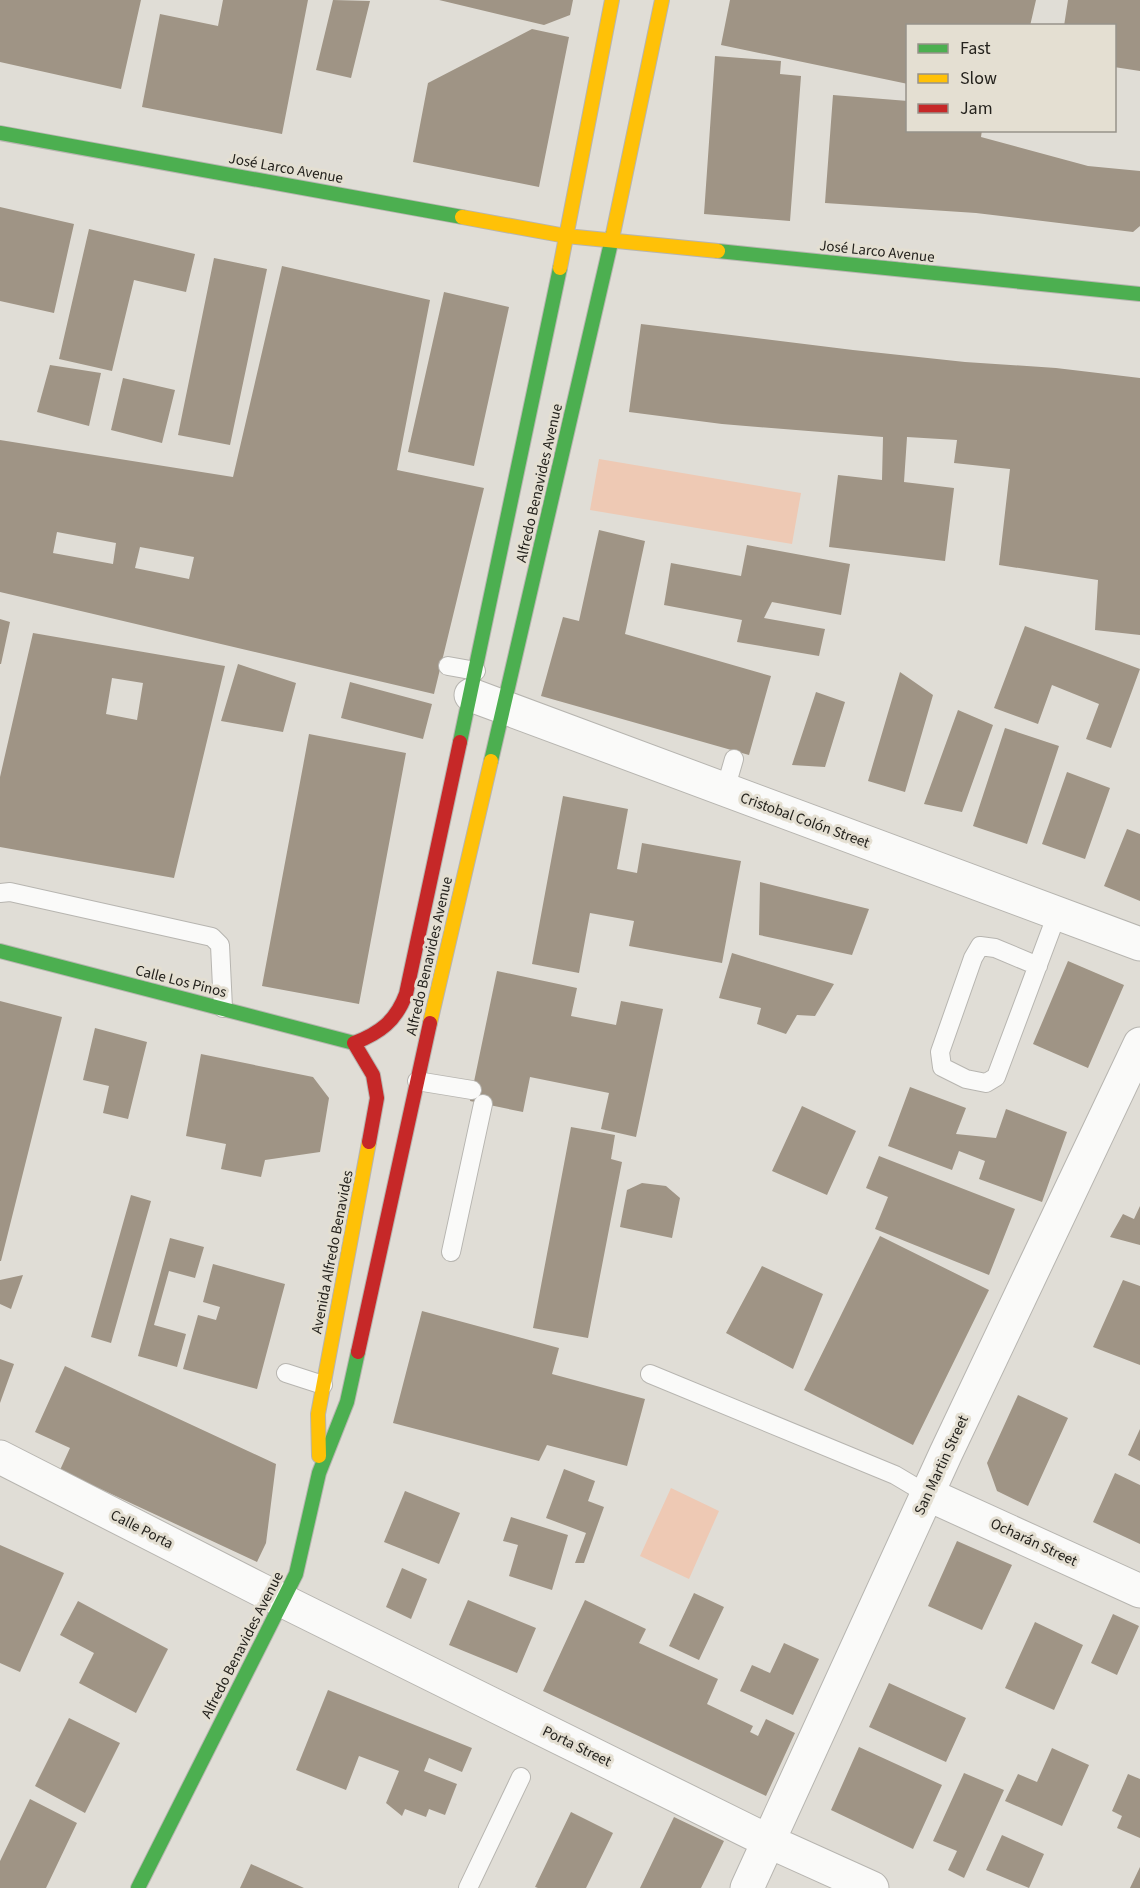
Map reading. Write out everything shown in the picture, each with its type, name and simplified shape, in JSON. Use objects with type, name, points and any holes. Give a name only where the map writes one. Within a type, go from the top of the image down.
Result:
[{"type":"main road","name":"Alfredo Benavides Avenue","points":[[354,1043],[380,1032],[400,1012],[406,994],[566,236],[612,0]]},
{"type":"main road","name":"Alfredo Benavides Avenue","points":[[138,1888],[296,1574],[319,1473],[347,1402],[417,1081],[611,242],[662,0]]},
{"type":"main road","name":"José Larco Avenue","points":[[0,133],[566,236],[1140,294]]},
{"type":"main road","name":"Calle Los Pinos","points":[[0,951],[354,1043]]},
{"type":"main road","name":"Avenida Alfredo Benavides","points":[[319,1473],[318,1414],[377,1098],[373,1075],[354,1043]]},
{"type":"street","name":"Cristobal Colón Street","points":[[473,683],[505,708],[1140,944]]},
{"type":"street","name":"San Martin Street","points":[[747,1888],[927,1494],[1140,1044]]},
{"type":"street","name":"Calle Porta","points":[[0,1457],[283,1600]]},
{"type":"street","name":"Ocharán Street","points":[[927,1494],[1140,1591]]},
{"type":"street","name":"Porta Street","points":[[283,1600],[768,1841],[872,1888]]},
{"type":"lane","points":[[448,666],[473,683]]},
{"type":"lane","points":[[725,790],[734,759]]},
{"type":"lane","points":[[0,893],[10,892],[213,937],[220,945],[223,1008]]},
{"type":"lane","points":[[1038,966],[995,948],[980,946],[973,958],[940,1052],[942,1067],[966,1079],[986,1083],[996,1077],[1038,966],[1057,914]]},
{"type":"lane","points":[[417,1081],[477,1097],[451,1252]]},
{"type":"lane","points":[[286,1373],[323,1385]]},
{"type":"lane","points":[[650,1374],[895,1475],[927,1494]]},
{"type":"lane","points":[[468,1888],[521,1777]]},
{"type":"shaded area","points":[[599,459],[801,493],[792,544],[590,510]]},
{"type":"shaded area","points":[[671,1488],[719,1511],[689,1579],[640,1556]]},
{"type":"building","points":[[0,0],[141,0],[121,89],[0,62]]},
{"type":"building","points":[[223,0],[308,0],[282,134],[142,107],[160,14],[218,26]]},
{"type":"building","points":[[333,0],[370,1],[351,78],[316,70]]},
{"type":"building","points":[[439,0],[573,0],[570,15],[544,25]]},
{"type":"building","points":[[730,0],[1036,0],[1030,24],[906,24],[906,84],[721,45]]},
{"type":"building","points":[[1068,0],[1140,0],[1140,71],[1116,67],[1116,24],[1064,24]]},
{"type":"building","points":[[532,29],[569,37],[539,187],[413,162],[428,83]]},
{"type":"building","points":[[715,56],[781,61],[780,74],[801,76],[790,221],[704,214]]},
{"type":"building","points":[[833,95],[906,101],[906,132],[982,132],[981,137],[1088,166],[1140,171],[1140,226],[1133,232],[976,213],[825,203]]},
{"type":"building","points":[[0,207],[74,224],[54,313],[0,301]]},
{"type":"building","points":[[89,229],[195,254],[186,292],[134,280],[112,371],[59,359]]},
{"type":"building","points":[[214,258],[267,269],[230,445],[178,435]]},
{"type":"building","points":[[282,266],[430,300],[397,470],[484,488],[434,694],[0,592],[0,440],[233,477]],"holes":[[[57,532],[116,543],[113,564],[53,553]],[[140,547],[194,557],[189,579],[135,568]]]},
{"type":"building","points":[[444,292],[509,307],[474,466],[408,452]]},
{"type":"building","points":[[641,324],[853,350],[1140,378],[1140,635],[1095,630],[1098,580],[999,565],[1010,469],[954,463],[957,440],[907,437],[904,482],[954,488],[945,561],[829,547],[838,475],[882,480],[883,437],[722,424],[629,412]]},
{"type":"building","points":[[50,365],[101,373],[89,426],[37,412]]},
{"type":"building","points":[[123,378],[175,390],[162,443],[111,430]]},
{"type":"building","points":[[599,530],[645,541],[625,634],[771,676],[749,755],[541,696],[563,617],[579,621]]},
{"type":"building","points":[[747,545],[850,564],[841,615],[772,602],[764,618],[825,629],[819,656],[737,642],[742,620],[664,605],[671,563],[741,576]]},
{"type":"building","points":[[0,619],[10,622],[1,664],[0,664]]},
{"type":"building","points":[[1025,626],[1140,669],[1111,748],[1086,739],[1099,704],[1052,685],[1038,724],[994,708]]},
{"type":"building","points":[[33,633],[225,666],[174,878],[0,847],[0,777]],"holes":[[[112,678],[143,683],[137,720],[106,714]]]},
{"type":"building","points":[[238,664],[296,683],[283,732],[221,721]]},
{"type":"building","points":[[900,672],[933,695],[905,792],[868,781]]},
{"type":"building","points":[[350,682],[432,704],[423,739],[341,718]]},
{"type":"building","points":[[816,692],[845,702],[825,767],[792,765]]},
{"type":"building","points":[[958,710],[993,725],[962,812],[924,804]]},
{"type":"building","points":[[1005,728],[1059,746],[1027,844],[973,826]]},
{"type":"building","points":[[309,734],[406,753],[359,1004],[262,986]]},
{"type":"building","points":[[1067,772],[1110,788],[1085,859],[1042,844]]},
{"type":"building","points":[[563,796],[628,809],[617,869],[637,873],[642,843],[741,861],[722,963],[629,946],[634,921],[590,913],[579,973],[532,964]]},
{"type":"building","points":[[1127,829],[1140,834],[1140,901],[1104,886]]},
{"type":"building","points":[[760,882],[869,909],[852,955],[759,935]]},
{"type":"building","points":[[732,953],[834,984],[815,1016],[797,1015],[786,1034],[757,1024],[761,1008],[719,998]]},
{"type":"building","points":[[1068,961],[1124,985],[1088,1068],[1033,1044]]},
{"type":"building","points":[[497,971],[577,988],[571,1016],[616,1025],[621,1001],[663,1009],[636,1137],[601,1129],[609,1093],[530,1077],[523,1112],[470,1101]]},
{"type":"building","points":[[0,1001],[62,1017],[1,1261],[0,1261]]},
{"type":"building","points":[[95,1028],[147,1042],[128,1119],[103,1113],[109,1086],[83,1080]]},
{"type":"building","points":[[201,1054],[313,1077],[329,1098],[320,1152],[265,1160],[261,1177],[221,1169],[226,1144],[186,1136]]},
{"type":"building","points":[[910,1087],[966,1108],[956,1134],[996,1138],[1006,1109],[1067,1132],[1042,1202],[979,1179],[985,1161],[959,1151],[952,1170],[888,1146]]},
{"type":"building","points":[[802,1106],[856,1131],[827,1195],[772,1171]]},
{"type":"building","points":[[571,1127],[615,1135],[611,1159],[622,1162],[588,1338],[533,1328]]},
{"type":"building","points":[[879,1156],[1015,1209],[989,1275],[875,1229],[888,1197],[866,1188]]},
{"type":"building","points":[[642,1183],[666,1186],[680,1198],[672,1238],[620,1227],[627,1190]]},
{"type":"building","points":[[131,1195],[151,1201],[111,1343],[91,1337]]},
{"type":"building","points":[[1140,1206],[1140,1245],[1110,1237],[1123,1214],[1134,1219]]},
{"type":"building","points":[[880,1236],[989,1290],[913,1445],[804,1390]]},
{"type":"building","points":[[170,1238],[204,1247],[195,1278],[169,1271],[154,1325],[186,1334],[177,1367],[138,1356]]},
{"type":"building","points":[[213,1264],[285,1284],[257,1389],[183,1369],[198,1315],[216,1320],[220,1307],[203,1302]]},
{"type":"building","points":[[762,1266],[823,1294],[793,1369],[726,1333]]},
{"type":"building","points":[[23,1275],[11,1309],[0,1304],[0,1280]]},
{"type":"building","points":[[1123,1280],[1140,1286],[1140,1365],[1093,1347]]},
{"type":"building","points":[[422,1311],[559,1348],[552,1374],[645,1399],[627,1466],[547,1445],[539,1461],[393,1423]]},
{"type":"building","points":[[0,1359],[14,1364],[0,1403]]},
{"type":"building","points":[[65,1366],[276,1464],[266,1543],[257,1562],[60,1470],[70,1448],[35,1432]]},
{"type":"building","points":[[1018,1395],[1068,1418],[1028,1506],[997,1491],[987,1463]]},
{"type":"building","points":[[1140,1429],[1140,1461],[1128,1455]]},
{"type":"building","points":[[564,1469],[595,1481],[588,1501],[604,1507],[584,1563],[575,1563],[586,1533],[546,1518]]},
{"type":"building","points":[[1115,1473],[1140,1485],[1140,1544],[1093,1522]]},
{"type":"building","points":[[405,1491],[460,1513],[439,1564],[384,1542]]},
{"type":"building","points":[[511,1517],[568,1535],[552,1590],[509,1576],[518,1545],[503,1541]]},
{"type":"building","points":[[957,1541],[1012,1565],[982,1630],[928,1606]]},
{"type":"building","points":[[0,1545],[64,1573],[20,1672],[0,1663]]},
{"type":"building","points":[[402,1568],[427,1579],[411,1619],[386,1607]]},
{"type":"building","points":[[694,1593],[724,1607],[699,1660],[669,1646]]},
{"type":"building","points":[[468,1600],[536,1628],[517,1673],[449,1645]]},
{"type":"building","points":[[585,1600],[646,1629],[639,1643],[718,1679],[707,1704],[753,1726],[750,1732],[758,1736],[766,1719],[795,1733],[766,1796],[543,1691]]},
{"type":"building","points":[[78,1601],[168,1649],[136,1713],[79,1683],[94,1653],[60,1635]]},
{"type":"building","points":[[1113,1614],[1139,1626],[1117,1675],[1091,1663]]},
{"type":"building","points":[[1035,1622],[1083,1645],[1054,1710],[1005,1688]]},
{"type":"building","points":[[784,1643],[819,1659],[793,1715],[740,1691],[752,1665],[770,1673]]},
{"type":"building","points":[[889,1683],[966,1718],[946,1762],[869,1727]]},
{"type":"building","points":[[328,1690],[472,1748],[462,1772],[429,1758],[424,1771],[457,1784],[445,1815],[429,1809],[426,1817],[405,1809],[402,1816],[386,1803],[399,1771],[359,1756],[346,1790],[296,1770]]},
{"type":"building","points":[[69,1718],[120,1743],[85,1813],[35,1786]]},
{"type":"building","points":[[859,1747],[942,1785],[913,1849],[831,1810]]},
{"type":"building","points":[[1052,1748],[1089,1765],[1062,1826],[1005,1801],[1018,1774],[1037,1782]]},
{"type":"building","points":[[964,1773],[1004,1790],[964,1878],[948,1870],[957,1851],[933,1841]]},
{"type":"building","points":[[1128,1774],[1140,1779],[1140,1838],[1117,1828],[1122,1816],[1112,1811]]},
{"type":"building","points":[[30,1799],[77,1823],[46,1888],[0,1888],[0,1861]]},
{"type":"building","points":[[571,1812],[613,1833],[586,1888],[535,1887]]},
{"type":"building","points":[[674,1817],[724,1841],[701,1888],[640,1888]]},
{"type":"building","points":[[1002,1835],[1044,1854],[1029,1888],[986,1870]]},
{"type":"building","points":[[251,1864],[304,1888],[240,1888]]},
{"type":"building","points":[[1140,1867],[1140,1888],[1130,1888]]},
{"type":"traffic: fast","points":[[0,133],[462,217]]},
{"type":"traffic: fast","points":[[491,761],[613,234]]},
{"type":"traffic: fast","points":[[718,251],[1140,294]]},
{"type":"traffic: fast","points":[[460,742],[560,268]]},
{"type":"traffic: fast","points":[[0,951],[354,1043]]},
{"type":"traffic: fast","points":[[138,1888],[296,1574],[319,1473],[347,1402],[358,1352]]},
{"type":"traffic: slow","points":[[560,268],[612,0]]},
{"type":"traffic: slow","points":[[613,234],[662,0]]},
{"type":"traffic: slow","points":[[462,217],[566,236],[718,251]]},
{"type":"traffic: slow","points":[[430,1023],[491,761]]},
{"type":"traffic: slow","points":[[319,1456],[318,1414],[369,1142]]},
{"type":"traffic: jam","points":[[354,1043],[372,1035],[386,1025],[397,1012],[406,994],[460,742]]},
{"type":"traffic: jam","points":[[358,1352],[430,1023]]},
{"type":"traffic: jam","points":[[354,1043],[373,1075],[377,1098],[369,1142]]}]
